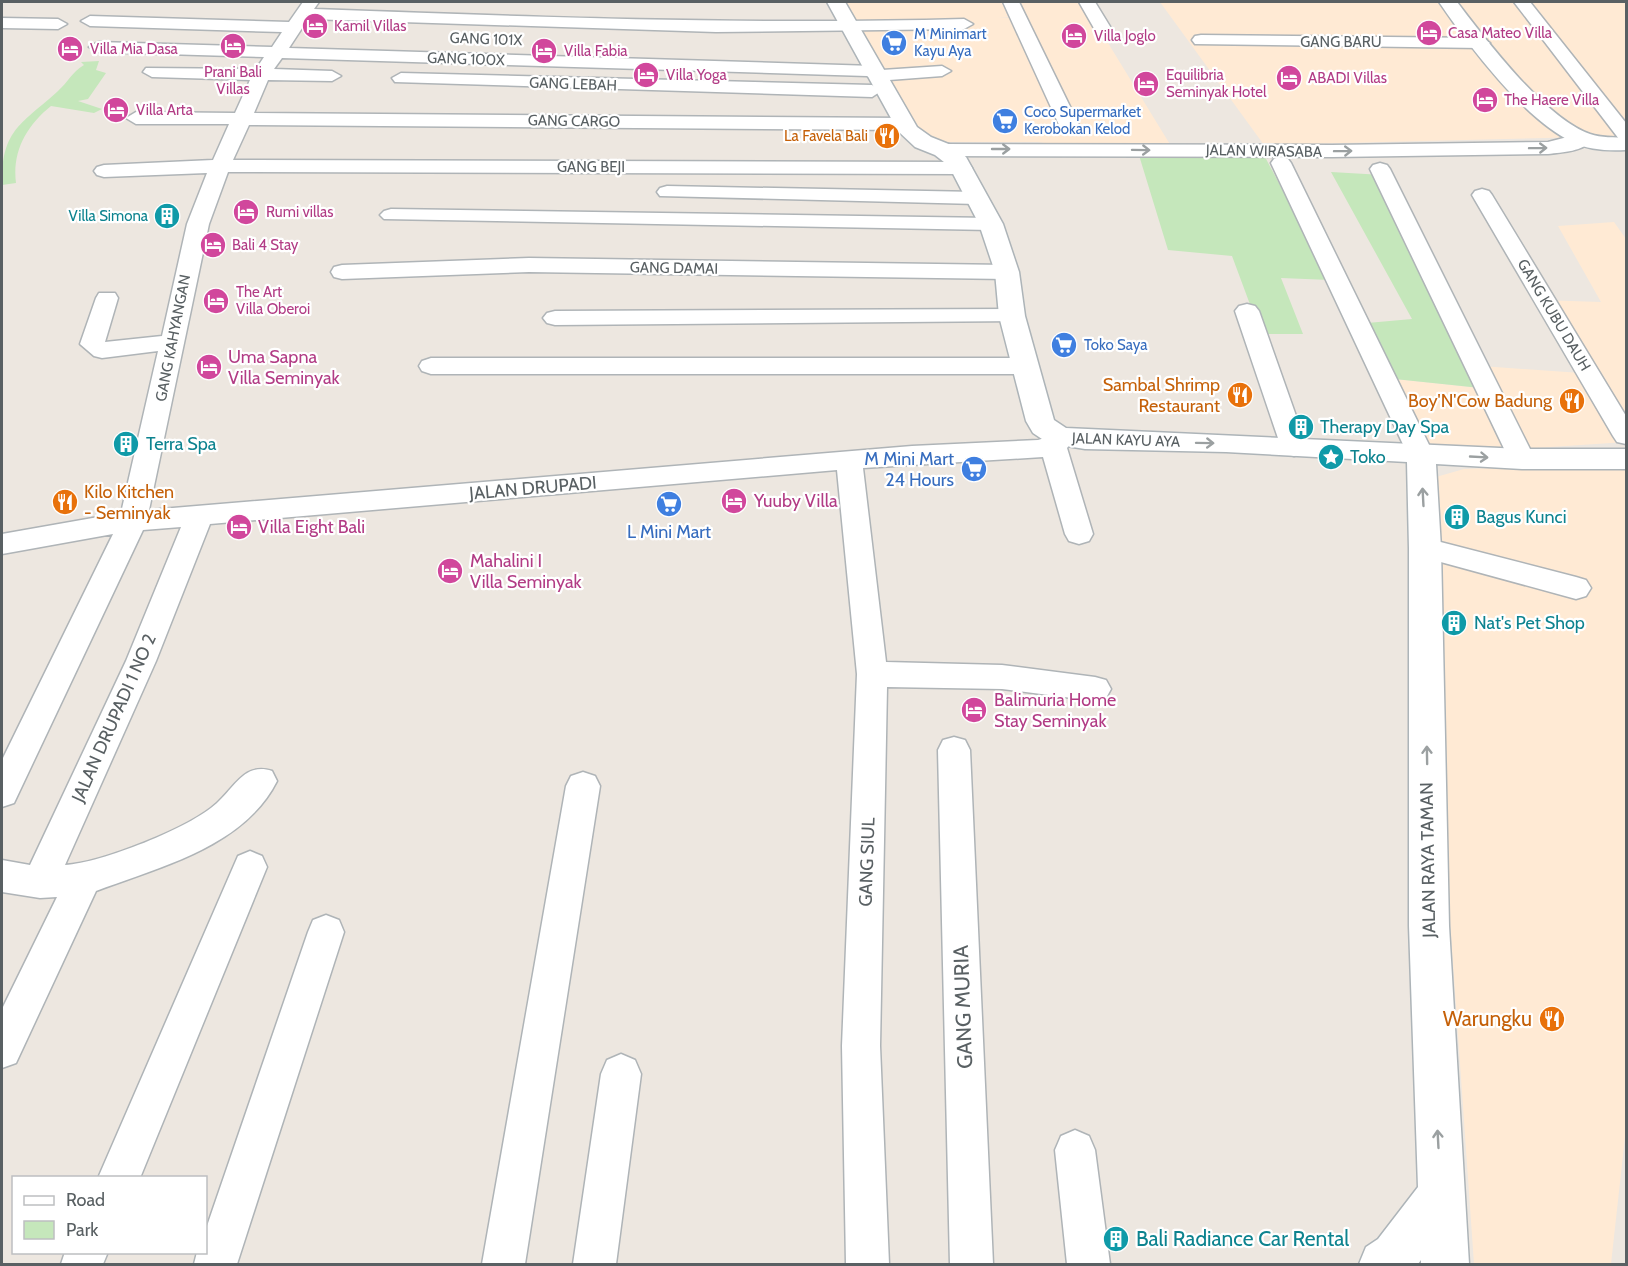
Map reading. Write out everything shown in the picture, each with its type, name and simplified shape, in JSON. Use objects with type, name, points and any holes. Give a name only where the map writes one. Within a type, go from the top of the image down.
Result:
[{"type":"main road","points":[[1448,2],[1481,43],[1555,123],[1583,139],[1626,144]]},
{"type":"main road","name":"JALAN KAYU AYA","points":[[842,14],[904,124],[923,142],[953,156],[962,168],[991,224],[1007,272],[1012,316],[1043,426],[1058,442],[1294,447],[1522,459],[1626,459]]},
{"type":"main road","name":"JALAN RAYA TAMAN","points":[[1421,454],[1425,548],[1428,926],[1444,1264]]},
{"type":"main road","points":[[1383,1264],[1395,1256],[1440,1197]]},
{"type":"street","points":[[1011,2],[1070,127]]},
{"type":"street","points":[[1087,2],[1105,33]]},
{"type":"street","points":[[1522,2],[1626,135]]},
{"type":"street","points":[[2,23],[21,9]]},
{"type":"street","points":[[700,9],[842,14],[964,24]]},
{"type":"street","points":[[90,21],[301,22],[842,14]]},
{"type":"street","name":"GANG KAHYANGAN","points":[[2,793],[133,521],[198,224],[220,166],[262,74],[274,54],[301,22]]},
{"type":"street","points":[[2,23],[58,24]]},
{"type":"street","name":"GANG BARU","points":[[1201,40],[1481,43]]},
{"type":"street","name":"GANG 100X","points":[[98,47],[874,72]]},
{"type":"street","points":[[840,50],[874,72],[942,71]]},
{"type":"street","points":[[152,72],[352,77]]},
{"type":"street","name":"GANG LEBAH","points":[[385,78],[874,72]]},
{"type":"street","name":"GANG CARGO","points":[[136,117],[904,124]]},
{"type":"street","name":"JALAN WIRASABA","points":[[943,150],[1332,151],[1548,148],[1570,145],[1583,139]]},
{"type":"street","points":[[1281,163],[1421,454]]},
{"type":"street","name":"GANG BEJI","points":[[104,171],[220,166],[962,168]]},
{"type":"street","points":[[1380,169],[1522,459]]},
{"type":"street","points":[[667,192],[977,198]]},
{"type":"street","name":"GANG KUBU DAUH","points":[[1482,195],[1626,436]]},
{"type":"street","points":[[391,215],[991,224]]},
{"type":"street","name":"GANG DAMAI","points":[[342,272],[529,265],[1007,272]]},
{"type":"street","points":[[107,298],[92,344],[94,349],[102,351],[174,342]]},
{"type":"street","points":[[1247,312],[1294,447]]},
{"type":"street","points":[[555,318],[1012,316]]},
{"type":"street","points":[[431,366],[1025,366]]},
{"type":"street","points":[[1058,442],[1079,534]]},
{"type":"street","name":"JALAN DRUPADI","points":[[2,544],[133,521],[1058,442]]},
{"type":"street","name":"GANG SIUL","points":[[849,461],[872,674],[861,1046],[868,1264]]},
{"type":"street","name":"JALAN DRUPADI 1 NO 2","points":[[40,882],[141,661],[199,517]]},
{"type":"street","points":[[1425,548],[1576,588]]},
{"type":"street","points":[[872,674],[1002,677],[1095,689]]},
{"type":"street","name":"GANG MURIA","points":[[954,750],[972,1264]]},
{"type":"street","points":[[2,876],[40,882],[84,880],[192,838],[228,815],[260,781]]},
{"type":"street","points":[[503,1264],[583,786]]},
{"type":"street","points":[[119,1176],[250,867]]},
{"type":"street","points":[[2,1049],[84,880]]},
{"type":"street","points":[[215,1264],[326,932]]},
{"type":"street","points":[[594,1264],[621,1074]]},
{"type":"street","points":[[1075,1150],[1089,1264]]},
{"type":"shaded area","points":[[845,2],[1002,2],[1008,17],[997,18],[1021,17],[1013,2],[1083,2],[1171,146],[1075,147],[1037,142],[937,142],[921,134],[902,110]]},
{"type":"shaded area","points":[[1160,2],[1626,2],[1626,136],[1264,145]]},
{"type":"shaded area","points":[[1614,222],[1626,239],[1626,442],[1473,452],[1425,443],[1385,378],[1490,389],[1481,366],[1581,373],[1539,300],[1601,302],[1558,226]]},
{"type":"shaded area","points":[[1626,464],[1626,1128],[1611,1264],[1474,1264],[1438,749],[1436,477],[1464,469]]},
{"type":"green space","points":[[99,61],[96,70],[106,73],[88,99],[78,101],[102,109],[94,113],[51,106],[34,122],[23,140],[16,161],[16,183],[2,185],[5,151],[16,129],[84,65],[81,62]]},
{"type":"green space","points":[[1138,152],[1264,155],[1330,280],[1281,278],[1303,334],[1261,334],[1232,256],[1168,250]]},
{"type":"green space","points":[[1331,172],[1383,175],[1490,389],[1385,378],[1356,324],[1412,319]]},
{"type":"place","name":"Kamil Villas","points":[[315,26]]},
{"type":"place","name":"Casa Mateo Villa","points":[[1429,33]]},
{"type":"place","name":"Villa Joglo","points":[[1074,36]]},
{"type":"place","name":"M Minimart Kayu Aya","points":[[894,43]]},
{"type":"place","name":"Prani Bali Villas","points":[[233,46]]},
{"type":"place","name":"Villa Mia Dasa","points":[[70,49]]},
{"type":"place","name":"Villa Fabia","points":[[544,51]]},
{"type":"place","name":"Villa Yoga","points":[[646,75]]},
{"type":"place","name":"ABADI Villas","points":[[1289,78]]},
{"type":"place","name":"Equilibria Seminyak Hotel","points":[[1146,84]]},
{"type":"place","name":"The Haere Villa","points":[[1485,100]]},
{"type":"place","name":"Villa Arta","points":[[116,110]]},
{"type":"place","name":"Coco Supermarket Kerobokan Kelod","points":[[1005,121]]},
{"type":"place","name":"La Favela Bali","points":[[887,136]]},
{"type":"place","name":"Rumi villas","points":[[246,212]]},
{"type":"place","name":"Villa Simona","points":[[167,216]]},
{"type":"place","name":"Bali 4 Stay","points":[[213,245]]},
{"type":"place","name":"The Art Villa Oberoi","points":[[216,301]]},
{"type":"place","name":"Toko Saya","points":[[1064,345]]},
{"type":"place","name":"Uma Sapna Villa Seminyak","points":[[209,367]]},
{"type":"place","name":"Sambal Shrimp Restaurant","points":[[1240,395]]},
{"type":"place","name":"Boy'N'Cow Badung","points":[[1572,401]]},
{"type":"place","name":"Therapy Day Spa","points":[[1301,427]]},
{"type":"place","name":"Terra Spa","points":[[126,444]]},
{"type":"place","name":"Toko","points":[[1331,457]]},
{"type":"place","name":"M Mini Mart 24 Hours","points":[[974,469]]},
{"type":"place","name":"Yuuby Villa","points":[[734,501]]},
{"type":"place","name":"Kilo Kitchen - Seminyak","points":[[65,502]]},
{"type":"place","name":"L Mini Mart","points":[[669,504]]},
{"type":"place","name":"Bagus Kunci","points":[[1457,517]]},
{"type":"place","name":"Villa Eight Bali","points":[[239,527]]},
{"type":"place","name":"Mahalini I Villa Seminyak","points":[[450,571]]},
{"type":"place","name":"Nat's Pet Shop","points":[[1454,623]]},
{"type":"place","name":"Balimuria Home Stay Seminyak","points":[[974,710]]},
{"type":"place","name":"Warungku","points":[[1552,1019]]},
{"type":"place","name":"Bali Radiance Car Rental","points":[[1116,1239]]}]
